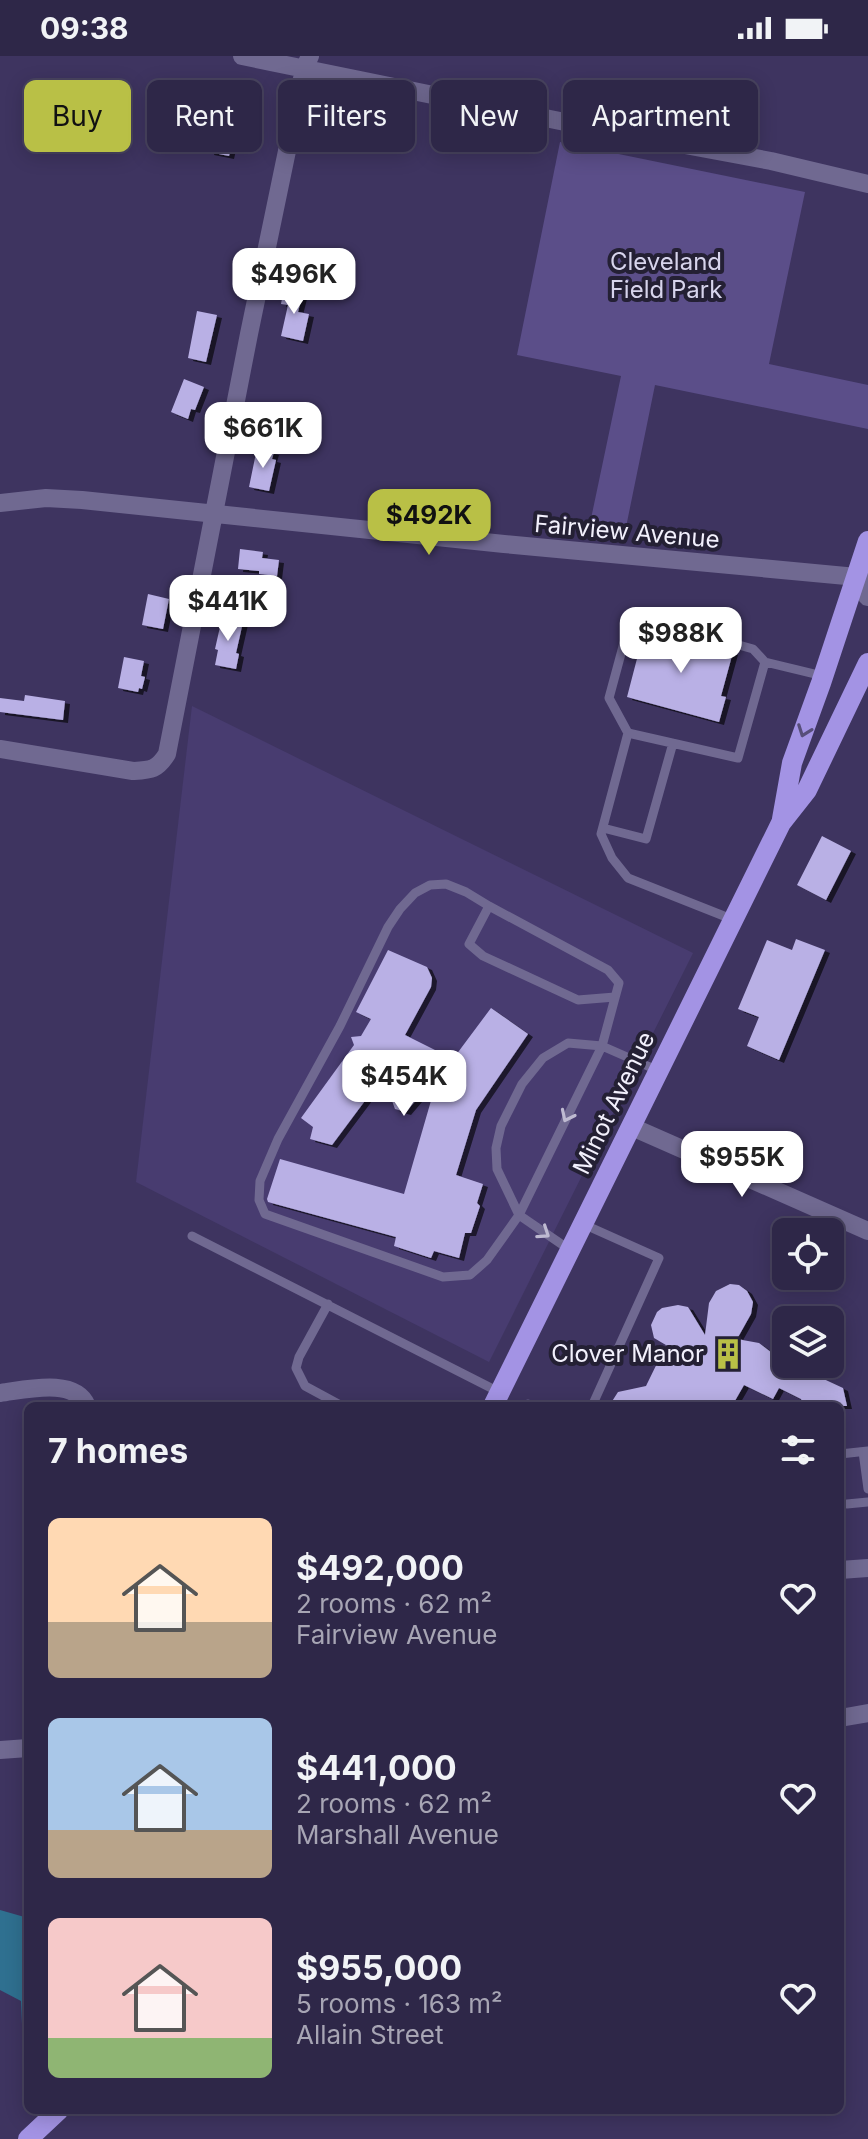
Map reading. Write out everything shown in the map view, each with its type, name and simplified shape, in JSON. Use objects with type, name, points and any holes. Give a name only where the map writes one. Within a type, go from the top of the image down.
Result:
[{"type":"main road","name":"Minot Avenue","points":[[781,823],[792,763],[862,577],[868,541]]},
{"type":"main road","name":"Minot Avenue","points":[[496,1399],[781,823],[807,790],[862,692],[868,663]]},
{"type":"main road","points":[[28,2139],[55,2114]]},
{"type":"street","points":[[242,56],[307,63],[599,129],[771,161],[868,184]]},
{"type":"street","points":[[0,749],[133,771],[150,770],[161,764],[167,754],[307,63]]},
{"type":"street","name":"Fairview Avenue","points":[[0,503],[46,498],[82,500],[862,577]]},
{"type":"street","points":[[862,577],[868,596]]},
{"type":"street","points":[[632,1127],[868,1231]]},
{"type":"street","points":[[0,1393],[67,1388],[82,1399]]},
{"type":"street","points":[[844,1570],[868,1568]]},
{"type":"street","points":[[844,1717],[868,1713]]},
{"type":"street","points":[[0,1750],[24,1748]]},
{"type":"lane","points":[[734,920],[628,878],[612,858],[601,834],[628,733],[609,698],[625,639],[637,622],[650,620],[753,649],[765,662],[824,676]]},
{"type":"lane","points":[[628,733],[738,758],[765,662]]},
{"type":"lane","points":[[603,828],[646,839],[673,743]]},
{"type":"lane","points":[[446,884],[466,892],[608,970],[619,983],[615,997],[602,1046],[519,1215],[487,1260],[470,1275],[443,1277],[265,1214],[259,1200],[260,1181],[278,1139],[340,1026],[388,927],[415,893],[430,885],[446,884]]},
{"type":"lane","points":[[489,906],[469,944],[483,956],[578,1000],[615,997]]},
{"type":"lane","points":[[570,1250],[519,1215],[497,1169],[496,1148],[501,1126],[522,1084],[543,1058],[568,1043],[602,1046],[659,1071]]},
{"type":"lane","points":[[583,1224],[659,1258],[594,1402]]},
{"type":"lane","points":[[192,1236],[328,1304],[496,1399]]},
{"type":"lane","points":[[328,1304],[296,1368],[305,1386],[335,1402]]},
{"type":"lane","points":[[844,1454],[866,1451],[868,1489]]},
{"type":"lane","points":[[847,1504],[868,1502]]},
{"type":"shaded area","points":[[192,706],[693,953],[489,1362],[136,1182]]},
{"type":"green space","name":"Cleveland Field Park","points":[[560,142],[563,143],[563,152],[609,152],[805,192],[769,364],[868,385],[868,429],[655,385],[624,537],[588,533],[621,376],[517,355]]},
{"type":"water","points":[[0,1910],[24,1917],[23,2047],[21,2001],[0,1990]]},
{"type":"building","points":[[209,152],[230,152],[229,156]]},
{"type":"building","points":[[284,288],[303,292],[298,312],[309,314],[303,341],[281,336],[288,305],[281,304]]},
{"type":"building","points":[[197,311],[217,315],[206,362],[188,358]]},
{"type":"building","points":[[184,379],[204,387],[188,419],[171,412]]},
{"type":"building","points":[[257,448],[274,452],[272,459],[276,460],[269,491],[249,487]]},
{"type":"building","points":[[240,549],[263,552],[262,558],[279,560],[277,576],[238,569]]},
{"type":"building","points":[[148,594],[169,599],[163,629],[142,625]]},
{"type":"building","points":[[222,618],[243,622],[236,669],[215,665]]},
{"type":"building","points":[[645,628],[733,652],[721,696],[726,697],[719,722],[627,697]]},
{"type":"building","points":[[124,657],[144,661],[141,676],[145,677],[138,692],[118,688]]},
{"type":"building","points":[[25,695],[65,701],[63,720],[0,712],[0,698],[24,701]]},
{"type":"building","points":[[822,836],[851,851],[826,900],[797,885]]},
{"type":"building","points":[[796,939],[825,950],[779,1060],[747,1046],[759,1017],[738,1009],[767,940],[792,950]]},
{"type":"building","points":[[388,950],[427,967],[432,978],[431,987],[405,1035],[453,1059],[491,1008],[528,1034],[476,1110],[456,1175],[483,1184],[477,1203],[480,1206],[471,1233],[465,1233],[459,1258],[434,1251],[431,1258],[394,1246],[396,1237],[268,1202],[267,1199],[280,1159],[404,1194],[439,1073],[406,1112],[395,1109],[391,1098],[373,1090],[332,1145],[310,1139],[313,1127],[301,1118],[354,1045],[351,1037],[361,1036],[371,1019],[356,1012]]},
{"type":"building","name":"Clover Manor","points":[[730,1284],[739,1285],[753,1302],[751,1314],[737,1339],[759,1343],[772,1353],[772,1378],[821,1378],[843,1388],[847,1406],[844,1402],[802,1402],[779,1388],[773,1399],[744,1385],[734,1402],[612,1402],[618,1392],[646,1386],[666,1345],[654,1338],[651,1325],[657,1312],[678,1305],[688,1307],[705,1335],[709,1303],[716,1291]]},
{"type":"place","name":"Clover Manor","points":[[728,1354]]}]
